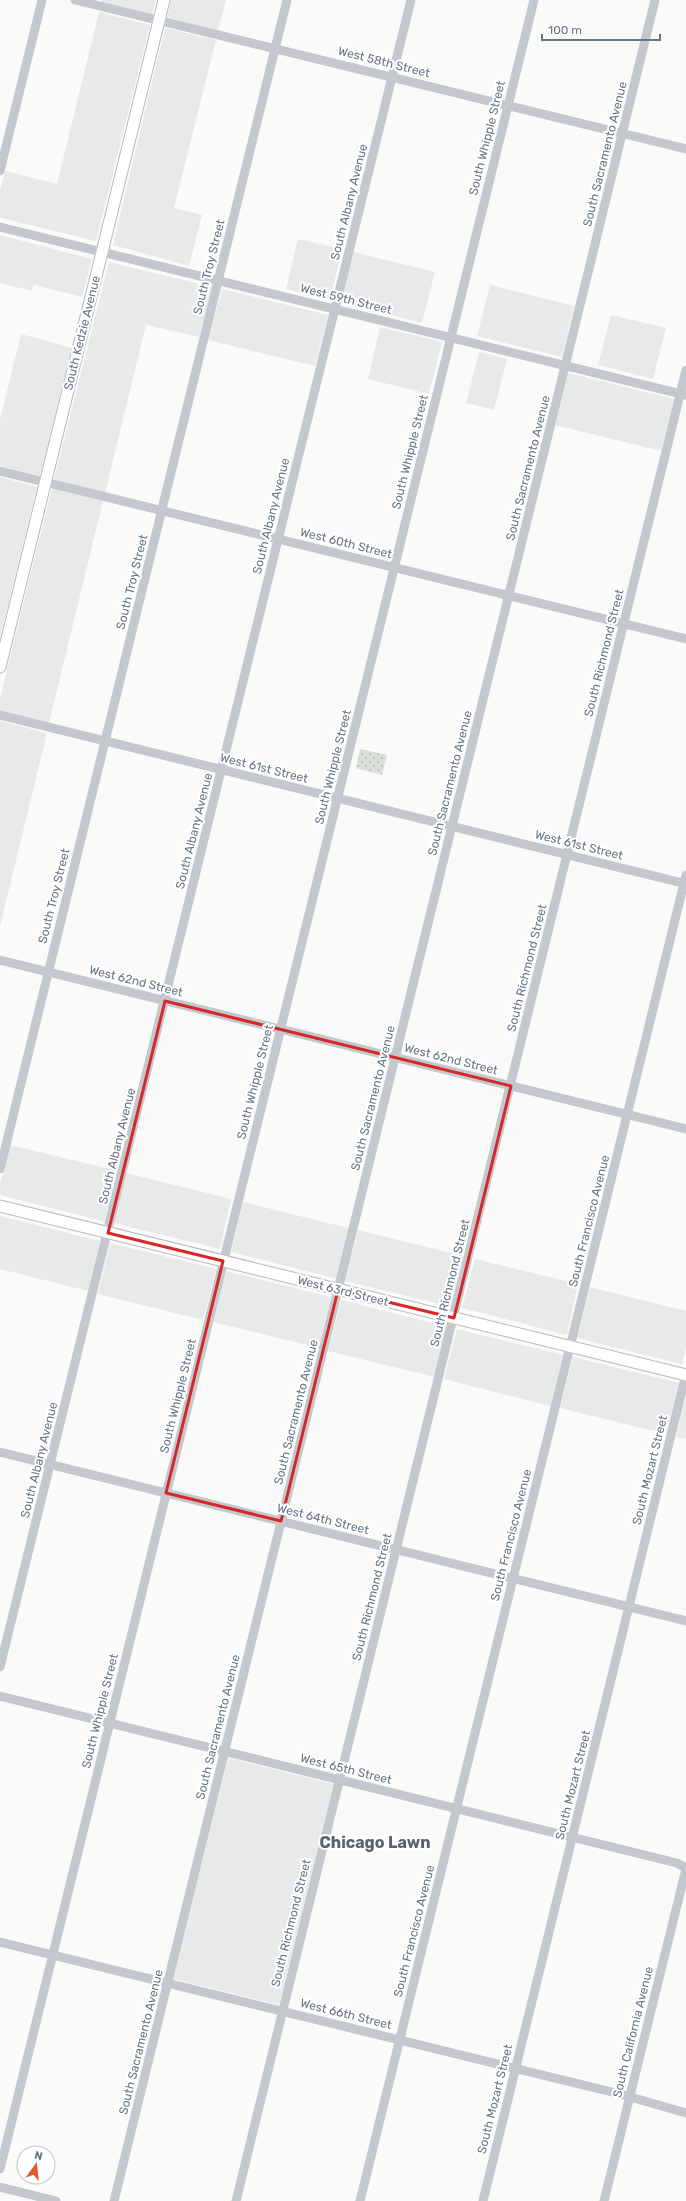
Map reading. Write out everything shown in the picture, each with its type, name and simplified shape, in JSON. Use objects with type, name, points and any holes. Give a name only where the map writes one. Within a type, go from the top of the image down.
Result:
[{"type":"main road","name":"South Kedzie Avenue","points":[[0,667],[164,0]]},
{"type":"main road","name":"West 63rd Street","points":[[0,1206],[686,1375]]},
{"type":"street","points":[[0,171],[42,0]]},
{"type":"street","name":"West 58th Street","points":[[75,0],[686,149]]},
{"type":"street","name":"South Troy Street","points":[[0,1169],[287,0]]},
{"type":"street","name":"South Albany Avenue","points":[[0,1667],[411,0]]},
{"type":"street","name":"South Whipple Street","points":[[0,2169],[534,0]]},
{"type":"street","name":"South Sacramento Avenue","points":[[114,2201],[655,0]]},
{"type":"street","name":"West 59th Street","points":[[0,227],[683,394]]},
{"type":"street","name":"South Richmond Street","points":[[236,2201],[624,624],[683,394],[686,370]]},
{"type":"street","name":"West 60th Street","points":[[0,471],[686,639]]},
{"type":"street","name":"West 61st Street","points":[[0,715],[567,855],[685,881]]},
{"type":"street","name":"South Francisco Avenue","points":[[360,2201],[685,881]]},
{"type":"street","name":"West 62nd Street","points":[[0,960],[686,1129]]},
{"type":"street","name":"South Mozart Street","points":[[483,2201],[686,1375]]},
{"type":"street","name":"West 64th Street","points":[[0,1452],[686,1621]]},
{"type":"street","name":"West 65th Street","points":[[0,1696],[677,1863],[686,1868]]},
{"type":"street","name":"South California Avenue","points":[[604,2201],[686,1868]]},
{"type":"street","name":"West 66th Street","points":[[0,1942],[515,2068],[686,2113]]},
{"type":"street","points":[[0,2187],[56,2201]]},
{"type":"highlighted area","points":[[165,1001],[511,1086],[454,1318],[338,1290],[281,1521],[166,1493],[223,1261],[108,1233]]},
{"type":"shaded area","points":[[102,0],[156,0],[152,15],[101,2]]},
{"type":"shaded area","points":[[171,0],[226,0],[218,31],[167,17]]},
{"type":"shaded area","points":[[99,12],[150,25],[96,241],[0,218],[0,191],[5,171],[57,184]]},
{"type":"shaded area","points":[[165,28],[216,40],[174,208],[202,215],[189,266],[113,245]]},
{"type":"shaded area","points":[[0,235],[92,259],[82,297],[34,285],[32,291],[0,283]]},
{"type":"shaded area","points":[[298,239],[342,249],[330,300],[286,289]]},
{"type":"shaded area","points":[[353,252],[435,272],[422,323],[340,302]]},
{"type":"shaded area","points":[[109,262],[212,287],[199,337],[146,325],[105,493],[54,480]]},
{"type":"shaded area","points":[[490,285],[574,306],[562,357],[477,336]]},
{"type":"shaded area","points":[[222,289],[328,315],[315,366],[208,340]]},
{"type":"shaded area","points":[[611,315],[666,328],[653,379],[598,365]]},
{"type":"shaded area","points":[[380,327],[442,342],[429,394],[368,379]]},
{"type":"shaded area","points":[[21,334],[72,348],[40,476],[0,466],[0,420]]},
{"type":"shaded area","points":[[479,352],[507,359],[494,410],[466,403]]},
{"type":"shaded area","points":[[568,373],[674,399],[661,451],[555,425]]},
{"type":"shaded area","points":[[0,477],[37,487],[0,637]]},
{"type":"shaded area","points":[[52,488],[103,501],[49,723],[0,711],[0,698]]},
{"type":"shaded area","points":[[0,721],[47,733],[0,926]]},
{"type":"shaded area","points":[[360,749],[387,755],[382,775],[356,768]]},
{"type":"shaded area","points":[[10,1145],[118,1171],[106,1222],[0,1195],[0,1184]]},
{"type":"shaded area","points":[[126,1173],[231,1199],[220,1249],[113,1223]]},
{"type":"shaded area","points":[[243,1202],[348,1228],[337,1279],[231,1252]]},
{"type":"shaded area","points":[[0,1216],[100,1241],[88,1291],[0,1269]]},
{"type":"shaded area","points":[[358,1230],[463,1256],[452,1307],[345,1281]]},
{"type":"shaded area","points":[[110,1243],[216,1269],[203,1320],[98,1294]]},
{"type":"shaded area","points":[[475,1259],[578,1284],[567,1335],[462,1308]]},
{"type":"shaded area","points":[[225,1271],[331,1297],[319,1348],[213,1322]]},
{"type":"shaded area","points":[[590,1287],[686,1311],[686,1346],[682,1364],[577,1338]]},
{"type":"shaded area","points":[[341,1300],[448,1327],[435,1377],[328,1351]]},
{"type":"shaded area","points":[[457,1329],[563,1355],[551,1406],[444,1379]]},
{"type":"shaded area","points":[[573,1357],[679,1383],[666,1434],[560,1408]]},
{"type":"shaded area","points":[[686,1395],[686,1439],[676,1437]]},
{"type":"shaded area","points":[[228,1758],[334,1784],[279,2005],[173,1979]]},
{"type":"district","name":"Chicago Lawn","points":[[375,1842]]}]
